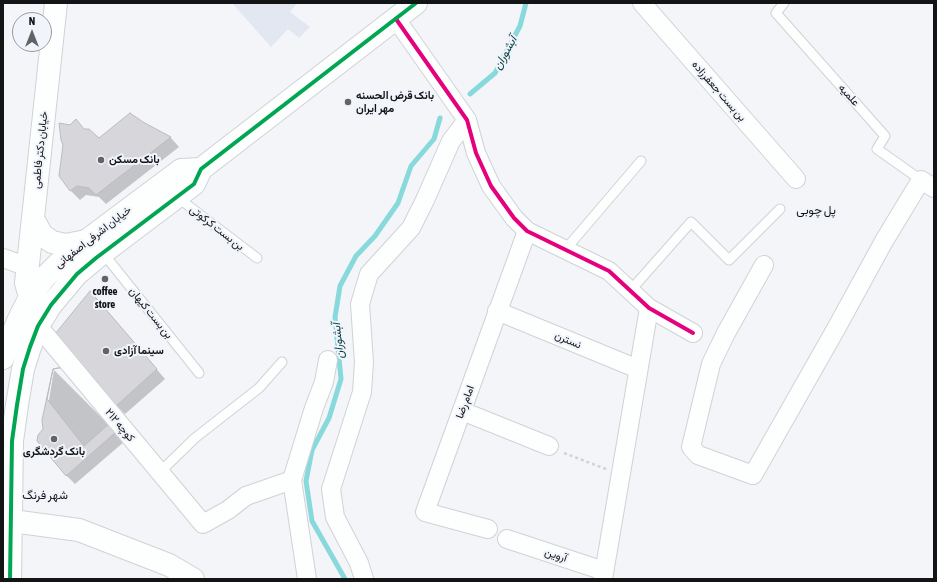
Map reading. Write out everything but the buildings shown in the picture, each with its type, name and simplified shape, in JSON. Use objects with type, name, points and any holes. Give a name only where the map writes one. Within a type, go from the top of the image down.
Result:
[{"type":"main road","name":"خیابان دکتر فاطمی","points":[[30,297],[26,283],[56,3]]},
{"type":"main road","name":"خیابان اشرفی اصفهانی","points":[[3,358],[18,321],[30,297],[49,273],[74,250],[95,247],[177,197],[194,184],[201,169],[416,3]]},
{"type":"main road","name":"خیابان اشرفی اصفهانی","points":[[10,579],[12,441],[23,369],[38,326],[51,305],[77,274],[95,247],[181,170],[201,169]]},
{"type":"main road","points":[[33,219],[42,235],[52,242],[66,245],[95,247]]},
{"type":"main road","points":[[12,521],[79,530],[169,565],[193,579]]},
{"type":"street","name":"بن بست جعفرزاده","points":[[642,3],[796,179]]},
{"type":"street","points":[[396,19],[467,120],[476,152],[491,186],[514,218],[527,231],[609,271],[649,308],[693,333]]},
{"type":"street","points":[[364,579],[359,563],[335,517],[331,488],[362,392],[364,362],[360,304],[369,274],[411,228],[451,141],[467,120]]},
{"type":"street","points":[[764,265],[726,333],[711,364],[691,447],[698,455],[753,475],[884,241],[928,184]]},
{"type":"street","name":"امام رضا","points":[[488,529],[425,512],[527,231]]},
{"type":"street","points":[[3,258],[28,267]]},
{"type":"street","points":[[604,575],[649,308]]},
{"type":"street","name":"نسترن","points":[[498,311],[638,369]]},
{"type":"street","name":"کوچه ۲۱۲","points":[[38,326],[203,524],[228,510],[246,496],[292,480]]},
{"type":"street","points":[[307,579],[292,480],[314,408],[324,382],[328,360]]},
{"type":"street","points":[[462,411],[549,446]]},
{"type":"street","name":"آروین","points":[[507,539],[604,575]]},
{"type":"lane","name":"علمیه","points":[[784,3],[776,13],[885,136],[878,149],[928,184]]},
{"type":"lane","points":[[565,250],[641,161]]},
{"type":"lane","name":"بن بست کرکوتی","points":[[177,197],[257,258]]},
{"type":"lane","points":[[630,290],[691,222],[729,260],[780,209]]},
{"type":"lane","name":"بن بست کیهان","points":[[95,247],[199,373]]},
{"type":"lane","points":[[160,472],[195,438],[258,388],[282,362]]},
{"type":"path","points":[[549,446],[620,475]]},
{"type":"shaded area","points":[[232,3],[297,3],[290,12],[310,27],[299,38],[288,29],[271,47]]},
{"type":"waterway","name":"آبشوران","points":[[470,94],[495,73],[520,26],[526,3]]},
{"type":"waterway","name":"آبشوران","points":[[345,579],[312,521],[306,481],[312,450],[329,418],[341,379],[335,317],[340,286],[356,256],[375,236],[398,203],[411,166],[434,139],[440,118]]},
{"type":"transit line","points":[[10,579],[12,441],[17,405],[23,369],[30,347],[38,326],[51,305],[77,274],[194,184],[201,169],[416,3]]},
{"type":"transit line","points":[[396,19],[467,120],[476,153],[491,186],[514,218],[527,231],[609,271],[649,308],[693,333]]},
{"type":"place","name":"بانک قرض الحسنه مهر ایران","points":[[348,102]]},
{"type":"place","name":"بانک مسکن","points":[[101,160]]},
{"type":"place","name":"coffee store","points":[[105,279]]},
{"type":"place","name":"سینما آزادی","points":[[106,351]]},
{"type":"place","name":"بانک گردشگری","points":[[54,439]]},
{"type":"district","name":"پل چوبی","points":[[816,210]]},
{"type":"district","name":"شهر فرنگ","points":[[45,495]]}]
